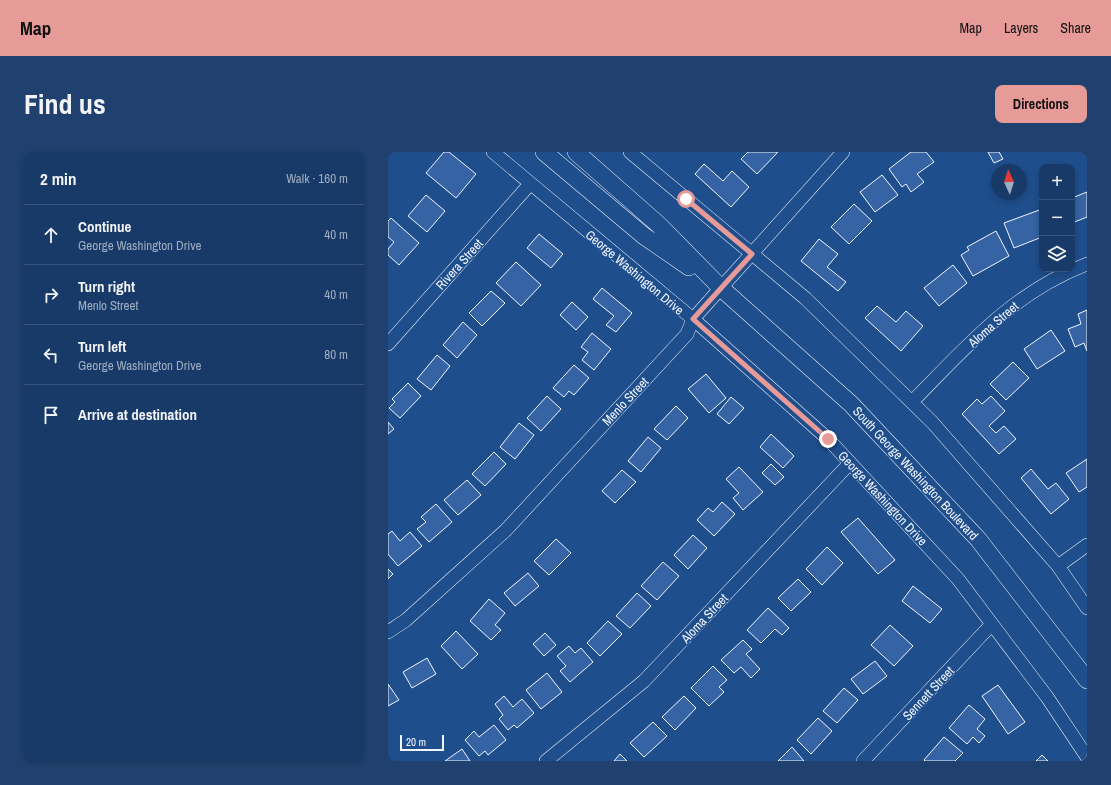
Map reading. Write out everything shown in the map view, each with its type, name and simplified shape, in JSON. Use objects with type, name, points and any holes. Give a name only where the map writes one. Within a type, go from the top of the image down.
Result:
[{"type":"street","name":"George Washington Drive","points":[[493,152],[693,319],[828,439],[958,579],[1047,697],[1087,757]]},
{"type":"street","name":"South George Washington Boulevard","points":[[544,152],[644,236],[720,288]]},
{"type":"street","name":"South George Washington Boulevard","points":[[576,152],[659,225],[720,288],[851,404],[973,533],[1087,680]]},
{"type":"street","points":[[630,152],[805,298],[912,402],[932,422],[1058,566],[1087,608]]},
{"type":"street","name":"Menlo Street","points":[[388,632],[406,620],[506,530],[687,334],[693,319],[843,152]]},
{"type":"street","name":"Rivera Street","points":[[388,344],[530,184]]},
{"type":"street","name":"Aloma Street","points":[[912,402],[990,324],[1036,288],[1087,264]]},
{"type":"street","name":"Aloma Street","points":[[546,761],[644,681],[850,464]]},
{"type":"street","points":[[1058,566],[1087,545]]},
{"type":"street","name":"Sennett Street","points":[[863,761],[992,624]]},
{"type":"building","points":[[444,152],[449,152],[476,174],[456,198],[426,173]]},
{"type":"building","points":[[748,152],[778,152],[757,174],[741,159]]},
{"type":"building","points":[[911,152],[926,152],[934,162],[917,174],[924,182],[911,192],[906,184],[902,187],[889,169]]},
{"type":"building","points":[[988,152],[999,152],[1003,159],[994,163]]},
{"type":"building","points":[[704,164],[723,181],[732,171],[749,187],[731,207],[695,174]]},
{"type":"building","points":[[882,175],[898,195],[875,212],[860,192]]},
{"type":"building","points":[[1087,192],[1087,217],[1075,222],[1075,200],[1075,197]]},
{"type":"building","points":[[426,195],[445,211],[427,232],[408,216]]},
{"type":"building","points":[[854,204],[872,221],[849,244],[831,227]]},
{"type":"building","points":[[1039,210],[1039,238],[1014,248],[1004,223]]},
{"type":"building","points":[[391,218],[419,243],[399,265],[388,255],[388,249],[394,242],[388,237],[388,221]]},
{"type":"building","points":[[996,231],[1009,256],[973,276],[961,255],[969,250],[967,247]]},
{"type":"building","points":[[539,234],[563,254],[551,268],[527,248]]},
{"type":"building","points":[[819,239],[838,254],[827,267],[846,282],[838,291],[801,261]]},
{"type":"building","points":[[516,262],[541,285],[521,306],[496,283]]},
{"type":"building","points":[[953,265],[967,283],[939,306],[924,288]]},
{"type":"building","points":[[602,288],[632,313],[616,332],[606,325],[614,316],[593,299]]},
{"type":"building","points":[[491,291],[505,303],[482,326],[469,313]]},
{"type":"building","points":[[572,302],[588,317],[576,330],[560,315]]},
{"type":"building","points":[[877,306],[896,322],[906,311],[923,326],[901,351],[865,318]]},
{"type":"building","points":[[1087,310],[1087,351],[1084,343],[1075,347],[1068,329],[1081,324],[1078,314]]},
{"type":"building","points":[[463,322],[477,335],[457,358],[443,345]]},
{"type":"building","points":[[1051,330],[1065,351],[1037,369],[1024,349]]},
{"type":"building","points":[[592,333],[611,349],[594,370],[582,360],[588,352],[581,347]]},
{"type":"building","points":[[437,355],[450,366],[431,390],[417,379]]},
{"type":"building","points":[[1013,362],[1029,378],[1006,400],[990,384]]},
{"type":"building","points":[[574,365],[589,378],[574,395],[569,391],[564,397],[553,388]]},
{"type":"building","points":[[706,374],[726,398],[709,413],[688,389]]},
{"type":"building","points":[[408,383],[421,396],[400,418],[389,408],[395,402],[392,399]]},
{"type":"building","points":[[547,396],[561,409],[541,431],[527,418]]},
{"type":"building","points":[[991,396],[1005,411],[989,426],[996,433],[1004,426],[1016,439],[999,454],[962,414],[977,399],[982,404]]},
{"type":"building","points":[[731,397],[744,408],[729,424],[717,414]]},
{"type":"building","points":[[676,406],[688,418],[667,440],[654,429]]},
{"type":"building","points":[[388,422],[394,429],[388,434]]},
{"type":"building","points":[[519,423],[534,435],[515,459],[500,447]]},
{"type":"building","points":[[771,434],[794,456],[783,468],[760,447]]},
{"type":"building","points":[[648,437],[661,448],[641,472],[628,461]]},
{"type":"building","points":[[494,452],[506,464],[485,486],[472,474]]},
{"type":"building","points":[[1087,459],[1087,487],[1079,492],[1066,473]]},
{"type":"building","points":[[771,464],[784,477],[775,485],[762,473]]},
{"type":"building","points":[[739,467],[763,492],[743,510],[733,498],[739,493],[726,479]]},
{"type":"building","points":[[1031,469],[1048,489],[1056,483],[1069,499],[1051,514],[1021,478]]},
{"type":"building","points":[[622,470],[636,482],[615,503],[602,491]]},
{"type":"building","points":[[467,480],[481,495],[458,515],[444,500]]},
{"type":"building","points":[[722,502],[735,514],[714,536],[697,520],[708,508],[713,512]]},
{"type":"building","points":[[436,504],[452,522],[429,542],[417,529],[426,522],[421,517]]},
{"type":"building","points":[[858,518],[895,560],[878,574],[841,532]]},
{"type":"building","points":[[392,531],[400,541],[410,532],[422,546],[398,566],[388,554],[388,534]]},
{"type":"building","points":[[693,535],[707,548],[688,569],[674,555]]},
{"type":"building","points":[[556,539],[571,553],[549,575],[534,561]]},
{"type":"building","points":[[827,547],[843,563],[822,585],[806,569]]},
{"type":"building","points":[[663,562],[679,576],[657,600],[641,586]]},
{"type":"building","points":[[388,569],[393,574],[388,579]]},
{"type":"building","points":[[528,573],[539,586],[515,606],[504,593]]},
{"type":"building","points":[[798,579],[811,592],[791,611],[778,598]]},
{"type":"building","points":[[913,586],[942,609],[930,623],[902,601]]},
{"type":"building","points":[[637,593],[651,606],[630,628],[616,616]]},
{"type":"building","points":[[489,599],[505,613],[495,625],[501,630],[491,640],[470,621]]},
{"type":"building","points":[[768,608],[789,628],[782,635],[775,629],[761,643],[747,630]]},
{"type":"building","points":[[608,621],[622,634],[600,656],[587,643]]},
{"type":"building","points":[[890,625],[913,646],[894,666],[871,645]]},
{"type":"building","points":[[456,631],[478,654],[462,669],[441,646]]},
{"type":"building","points":[[545,633],[556,645],[544,656],[533,644]]},
{"type":"building","points":[[743,640],[752,649],[746,654],[760,669],[751,678],[741,667],[734,673],[721,660]]},
{"type":"building","points":[[569,646],[575,653],[581,648],[593,662],[570,682],[560,671],[566,666],[557,656]]},
{"type":"building","points":[[427,658],[436,674],[412,688],[403,672]]},
{"type":"building","points":[[875,661],[887,676],[863,694],[851,679]]},
{"type":"building","points":[[713,666],[727,680],[719,687],[724,692],[709,706],[691,688]]},
{"type":"building","points":[[547,673],[562,692],[541,709],[526,690]]},
{"type":"building","points":[[388,684],[399,700],[388,706]]},
{"type":"building","points":[[998,685],[1025,722],[1008,734],[982,696]]},
{"type":"building","points":[[844,688],[858,700],[837,723],[823,711]]},
{"type":"building","points":[[504,696],[513,707],[522,699],[534,713],[517,728],[514,725],[508,730],[499,719],[503,715],[495,704]]},
{"type":"building","points":[[684,696],[696,708],[675,730],[662,717]]},
{"type":"building","points":[[969,705],[985,719],[977,729],[985,736],[979,743],[973,737],[967,744],[949,728]]},
{"type":"building","points":[[818,718],[832,731],[811,754],[797,740]]},
{"type":"building","points":[[653,722],[667,736],[644,757],[630,743]]},
{"type":"building","points":[[494,725],[506,740],[488,755],[485,751],[479,756],[465,740],[474,731],[479,737]]},
{"type":"building","points":[[944,737],[963,753],[955,761],[925,761],[924,760]]},
{"type":"building","points":[[792,747],[804,761],[778,761]]},
{"type":"building","points":[[462,749],[470,761],[445,761]]},
{"type":"building","points":[[620,754],[627,761],[614,761]]},
{"type":"building","points":[[1042,755],[1048,761],[1036,761]]},
{"type":"route","points":[[686,199],[752,254],[693,319],[828,439]]}]
